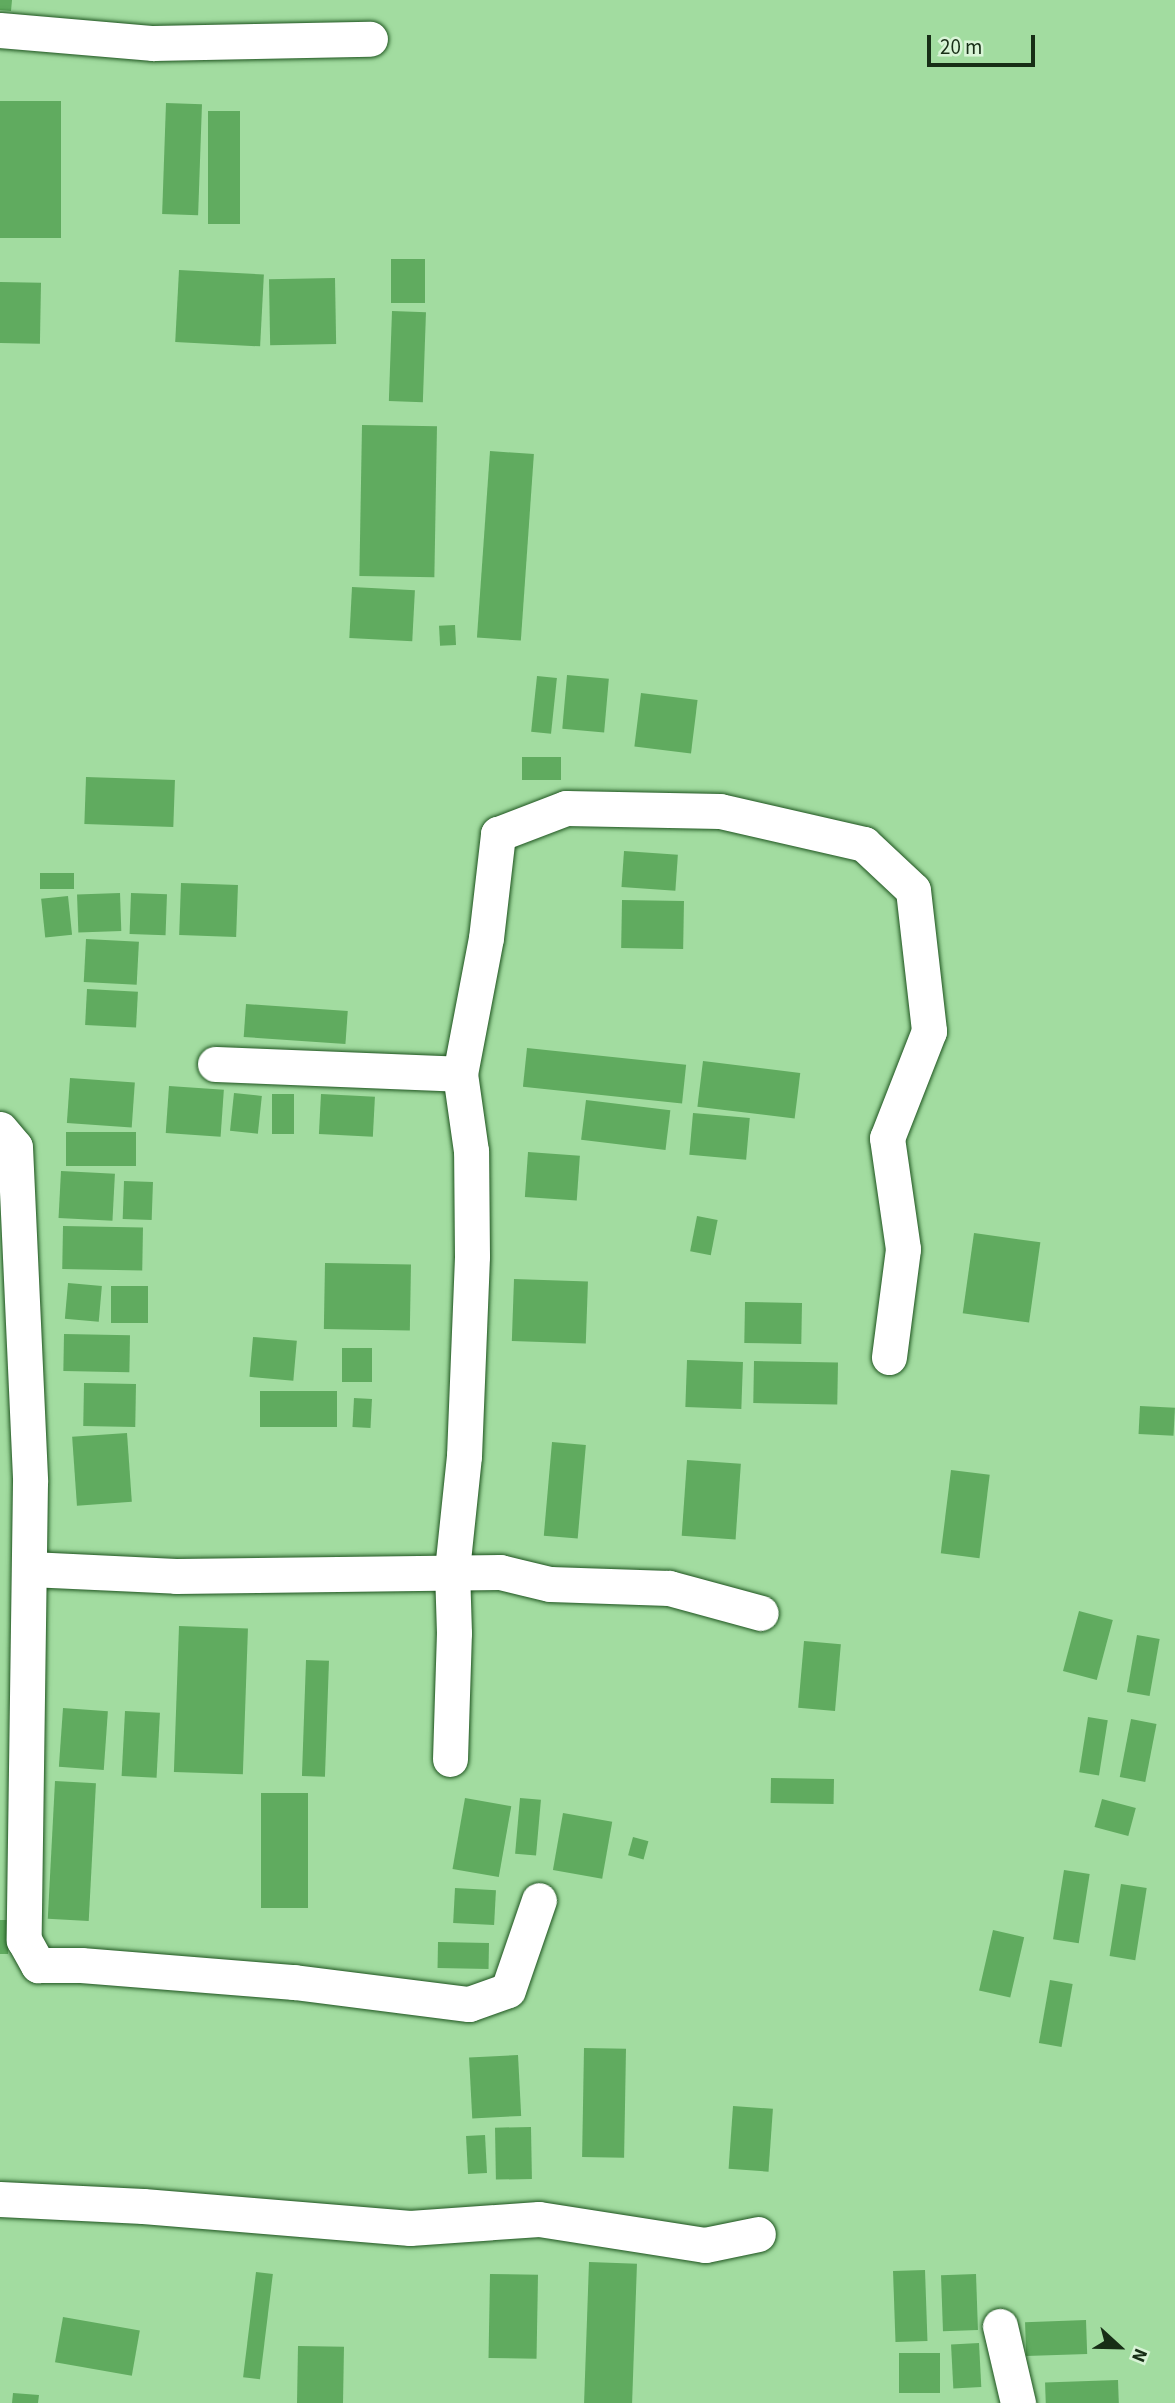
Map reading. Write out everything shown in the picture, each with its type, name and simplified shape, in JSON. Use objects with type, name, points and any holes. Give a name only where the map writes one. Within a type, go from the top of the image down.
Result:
[{"type":"street","points":[[0,30],[153,43],[370,40]]},
{"type":"street","points":[[450,1759],[454,1633],[452,1570],[464,1456],[472,1256],[471,1151],[460,1074],[486,938],[498,834],[566,808],[720,811],[864,844],[913,891],[929,1031],[887,1138],[902,1249],[889,1357]]},
{"type":"street","points":[[215,1064],[460,1074]]},
{"type":"street","points":[[0,1129],[15,1147],[30,1482],[24,1940],[37,1965],[81,1965],[294,1982],[469,2004],[508,1990],[539,1900]]},
{"type":"street","points":[[30,1569],[176,1576],[452,1570],[500,1572],[550,1584],[669,1588],[761,1613]]},
{"type":"street","points":[[0,2199],[144,2206],[410,2228],[538,2219],[705,2245],[758,2234]]},
{"type":"street","points":[[1000,2326],[1018,2403]]},
{"type":"building","points":[[0,0],[12,0],[11,11],[0,10]]},
{"type":"building","points":[[0,101],[61,101],[61,238],[0,238]]},
{"type":"building","points":[[166,103],[202,104],[198,215],[162,214]]},
{"type":"building","points":[[208,111],[240,111],[240,224],[208,224]]},
{"type":"building","points":[[391,259],[425,259],[425,303],[391,303]]},
{"type":"building","points":[[179,270],[264,274],[260,346],[175,342]]},
{"type":"building","points":[[335,278],[336,344],[270,345],[269,279]]},
{"type":"building","points":[[0,282],[41,283],[40,344],[0,343]]},
{"type":"building","points":[[392,311],[426,312],[423,402],[389,401]]},
{"type":"building","points":[[362,425],[437,426],[434,577],[359,576]]},
{"type":"building","points":[[490,451],[534,454],[521,641],[477,638]]},
{"type":"building","points":[[352,587],[415,590],[412,641],[349,638]]},
{"type":"building","points":[[455,625],[456,645],[440,646],[439,626]]},
{"type":"building","points":[[567,675],[609,679],[604,732],[562,729]]},
{"type":"building","points":[[537,676],[557,678],[551,734],[531,732]]},
{"type":"building","points":[[641,693],[698,700],[691,754],[634,747]]},
{"type":"building","points":[[522,757],[561,757],[561,780],[522,780]]},
{"type":"building","points":[[86,777],[175,780],[173,827],[84,824]]},
{"type":"building","points":[[624,851],[678,855],[675,891],[621,887]]},
{"type":"building","points":[[40,873],[74,873],[74,889],[40,889]]},
{"type":"building","points":[[181,883],[238,885],[236,937],[179,935]]},
{"type":"building","points":[[120,893],[121,931],[78,932],[77,895]]},
{"type":"building","points":[[131,893],[167,894],[166,935],[130,934]]},
{"type":"building","points":[[68,896],[72,935],[45,938],[41,899]]},
{"type":"building","points":[[622,900],[684,901],[683,949],[621,948]]},
{"type":"building","points":[[86,939],[139,942],[137,985],[84,982]]},
{"type":"building","points":[[87,989],[138,992],[136,1028],[85,1025]]},
{"type":"building","points":[[246,1004],[348,1011],[345,1044],[244,1037]]},
{"type":"building","points":[[527,1048],[686,1065],[682,1104],[523,1087]]},
{"type":"building","points":[[703,1061],[800,1073],[795,1119],[697,1107]]},
{"type":"building","points":[[70,1078],[135,1083],[132,1127],[67,1123]]},
{"type":"building","points":[[169,1086],[224,1090],[221,1137],[166,1133]]},
{"type":"building","points":[[234,1093],[262,1096],[258,1134],[230,1131]]},
{"type":"building","points":[[272,1094],[294,1094],[294,1134],[272,1134]]},
{"type":"building","points":[[321,1094],[375,1097],[373,1137],[319,1134]]},
{"type":"building","points":[[586,1100],[670,1110],[665,1150],[581,1140]]},
{"type":"building","points":[[693,1113],[750,1118],[746,1160],[689,1155]]},
{"type":"building","points":[[66,1132],[136,1132],[136,1166],[66,1166]]},
{"type":"building","points":[[528,1152],[580,1156],[577,1201],[525,1197]]},
{"type":"building","points":[[61,1171],[115,1174],[112,1221],[59,1218]]},
{"type":"building","points":[[124,1181],[153,1182],[152,1220],[123,1219]]},
{"type":"building","points":[[697,1216],[718,1220],[711,1255],[690,1251]]},
{"type":"building","points":[[63,1226],[143,1227],[142,1270],[62,1269]]},
{"type":"building","points":[[974,1233],[1040,1242],[1029,1323],[963,1313]]},
{"type":"building","points":[[325,1263],[411,1265],[410,1330],[324,1329]]},
{"type":"building","points":[[514,1279],[588,1282],[586,1344],[512,1341]]},
{"type":"building","points":[[68,1283],[102,1286],[99,1322],[65,1319]]},
{"type":"building","points":[[111,1286],[148,1286],[148,1323],[111,1323]]},
{"type":"building","points":[[745,1302],[802,1303],[801,1344],[744,1343]]},
{"type":"building","points":[[64,1334],[130,1335],[129,1372],[63,1371]]},
{"type":"building","points":[[253,1337],[297,1341],[293,1381],[250,1377]]},
{"type":"building","points":[[342,1348],[372,1348],[372,1382],[342,1382]]},
{"type":"building","points":[[687,1360],[743,1362],[741,1409],[685,1407]]},
{"type":"building","points":[[754,1361],[838,1362],[837,1404],[753,1403]]},
{"type":"building","points":[[84,1383],[136,1384],[135,1427],[83,1426]]},
{"type":"building","points":[[260,1391],[337,1391],[337,1427],[260,1427]]},
{"type":"building","points":[[354,1398],[372,1399],[370,1428],[352,1427]]},
{"type":"building","points":[[1140,1406],[1175,1408],[1173,1436],[1139,1434]]},
{"type":"building","points":[[127,1433],[132,1502],[77,1506],[72,1437]]},
{"type":"building","points":[[552,1442],[586,1445],[578,1539],[544,1536]]},
{"type":"building","points":[[687,1460],[741,1464],[736,1540],[682,1536]]},
{"type":"building","points":[[951,1470],[990,1475],[979,1558],[941,1553]]},
{"type":"building","points":[[1079,1611],[1113,1620],[1097,1680],[1063,1671]]},
{"type":"building","points":[[179,1626],[248,1628],[243,1774],[174,1772]]},
{"type":"building","points":[[1137,1635],[1160,1639],[1150,1696],[1127,1692]]},
{"type":"building","points":[[804,1641],[841,1644],[835,1711],[798,1708]]},
{"type":"building","points":[[306,1660],[329,1661],[325,1777],[302,1776]]},
{"type":"building","points":[[63,1708],[108,1711],[104,1770],[59,1767]]},
{"type":"building","points":[[125,1711],[160,1713],[157,1778],[122,1776]]},
{"type":"building","points":[[1088,1717],[1108,1720],[1099,1775],[1079,1772]]},
{"type":"building","points":[[1131,1719],[1157,1724],[1145,1782],[1120,1777]]},
{"type":"building","points":[[771,1778],[834,1779],[834,1804],[771,1803]]},
{"type":"building","points":[[55,1781],[96,1783],[89,1921],[48,1919]]},
{"type":"building","points":[[261,1793],[308,1793],[308,1908],[261,1908]]},
{"type":"building","points":[[465,1798],[511,1806],[499,1877],[452,1869]]},
{"type":"building","points":[[520,1798],[541,1800],[536,1856],[515,1854]]},
{"type":"building","points":[[1102,1799],[1136,1808],[1128,1836],[1094,1827]]},
{"type":"building","points":[[563,1813],[612,1822],[602,1879],[553,1870]]},
{"type":"building","points":[[633,1837],[648,1841],[644,1859],[628,1855]]},
{"type":"building","points":[[1064,1870],[1090,1874],[1079,1943],[1053,1939]]},
{"type":"building","points":[[1121,1884],[1147,1888],[1135,1960],[1110,1956]]},
{"type":"building","points":[[455,1888],[496,1890],[494,1925],[453,1923]]},
{"type":"building","points":[[0,1920],[10,1920],[8,1954],[0,1954]]},
{"type":"building","points":[[993,1930],[1024,1937],[1010,1998],[979,1990]]},
{"type":"building","points":[[438,1942],[489,1943],[489,1969],[438,1968]]},
{"type":"building","points":[[1050,1980],[1073,1984],[1062,2047],[1039,2043]]},
{"type":"building","points":[[584,2048],[626,2049],[624,2158],[582,2157]]},
{"type":"building","points":[[518,2055],[521,2116],[472,2118],[469,2058]]},
{"type":"building","points":[[733,2106],[773,2109],[769,2172],[729,2169]]},
{"type":"building","points":[[531,2127],[532,2179],[496,2180],[495,2128]]},
{"type":"building","points":[[485,2135],[487,2173],[468,2174],[466,2136]]},
{"type":"building","points":[[589,2262],[637,2264],[632,2403],[584,2403]]},
{"type":"building","points":[[925,2270],[927,2341],[895,2342],[893,2271]]},
{"type":"building","points":[[256,2272],[273,2274],[260,2379],[243,2377]]},
{"type":"building","points":[[490,2274],[538,2275],[537,2359],[489,2358]]},
{"type":"building","points":[[976,2274],[978,2330],[943,2331],[941,2275]]},
{"type":"building","points":[[63,2317],[140,2331],[132,2376],[55,2362]]},
{"type":"building","points":[[1086,2320],[1087,2354],[1026,2356],[1025,2322]]},
{"type":"building","points":[[979,2343],[981,2387],[953,2388],[951,2344]]},
{"type":"building","points":[[298,2346],[344,2347],[343,2403],[297,2403]]},
{"type":"building","points":[[899,2353],[940,2353],[940,2393],[899,2393]]},
{"type":"building","points":[[1118,2380],[1119,2403],[1046,2403],[1045,2383]]},
{"type":"building","points":[[13,2393],[39,2395],[38,2403],[12,2403]]}]
